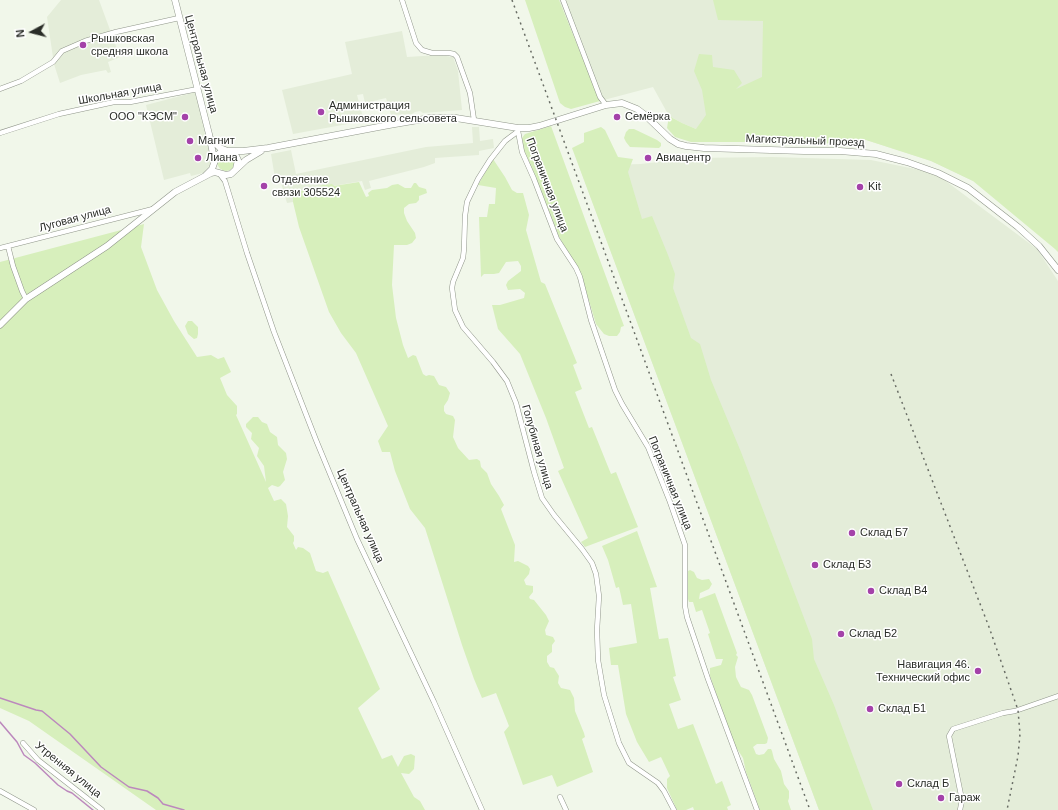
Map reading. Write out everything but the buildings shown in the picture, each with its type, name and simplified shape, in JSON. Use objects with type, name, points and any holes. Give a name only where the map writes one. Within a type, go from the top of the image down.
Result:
[{"type":"main road","name":"Центральная улица","points":[[175,0],[209,134],[214,160]]},
{"type":"main road","name":"Магистральный проезд","points":[[268,148],[419,120],[442,118],[474,120],[518,130],[535,127],[606,105],[622,103],[632,106],[645,115],[670,139],[678,144],[686,146],[704,148],[871,153],[907,162],[932,171],[968,188],[1018,227],[1045,252],[1058,270]]},
{"type":"main road","points":[[209,134],[216,145],[233,152],[237,158],[238,165],[236,169]]},
{"type":"main road","points":[[205,176],[212,169],[214,160],[221,152],[228,150],[243,151],[268,148]]},
{"type":"main road","points":[[0,325],[26,299],[107,246],[175,192],[211,173],[226,175],[230,174],[255,154],[268,148]]},
{"type":"main road","points":[[214,160],[215,168],[219,173]]},
{"type":"street","points":[[402,0],[416,43],[422,50],[426,52],[449,53],[458,57],[470,93],[474,120]]},
{"type":"street","points":[[563,0],[600,97],[606,105]]},
{"type":"street","points":[[0,89],[21,81],[53,62],[62,51],[85,41],[116,32],[179,18]]},
{"type":"street","name":"Школьная улица","points":[[0,133],[59,114],[114,102],[130,102],[198,89]]},
{"type":"street","name":"Голубиная улица","points":[[518,130],[505,141],[490,160],[478,179],[467,202],[463,258],[452,288],[456,310],[463,327],[498,367],[507,381],[516,404],[542,498],[592,563],[596,574],[599,596],[597,637],[599,666],[604,695],[619,743],[629,763],[658,783],[674,810]]},
{"type":"street","name":"Пограничная улица","points":[[518,130],[522,152],[557,239],[576,268],[580,277],[591,320],[615,390],[648,447],[670,502],[685,545],[685,606],[687,617],[708,679],[757,810]]},
{"type":"street","name":"Центральная улица","points":[[219,173],[226,185],[237,223],[274,332],[319,447],[357,539],[431,695],[482,810]]},
{"type":"street","points":[[226,185],[227,178],[230,174]]},
{"type":"street","name":"Луговая улица","points":[[0,248],[154,208]]},
{"type":"street","points":[[8,246],[13,266],[26,299]]},
{"type":"street","points":[[960,810],[962,800],[949,736],[953,729],[1003,713],[1015,711],[1058,696]]},
{"type":"street","name":"Утренняя улица","points":[[23,743],[38,760],[102,810]]},
{"type":"street","points":[[0,791],[34,810]]},
{"type":"street","points":[[560,797],[566,810]]},
{"type":"shaded area","name":"Рышковская средняя школа","points":[[61,0],[99,0],[120,57],[108,62],[111,72],[108,73],[106,70],[81,75],[60,83],[54,64],[47,17]]},
{"type":"shaded area","points":[[559,0],[1058,0],[973,181],[931,161],[863,139],[804,138],[696,129],[669,116],[653,87],[600,101]]},
{"type":"shaded area","points":[[402,31],[407,57],[439,55],[453,57],[458,71],[462,110],[423,113],[420,111],[412,114],[391,115],[386,98],[365,103],[363,94],[357,95],[364,121],[293,134],[282,90],[352,74],[345,42]]},
{"type":"shaded area","points":[[196,92],[211,148],[210,165],[203,173],[191,176],[190,173],[164,180],[146,105]]},
{"type":"shaded area","points":[[472,127],[479,127],[480,141],[493,139],[494,148],[479,151],[479,155],[435,158],[435,163],[424,167],[369,181],[371,188],[365,190],[362,181],[333,186],[332,184],[323,185],[293,193],[293,202],[287,203],[281,183],[276,184],[271,154],[291,150],[296,174],[426,147],[473,143]]},
{"type":"shaded area","points":[[772,157],[871,160],[935,173],[1037,249],[1058,281],[1058,810],[819,810],[579,166],[641,164],[692,158]]},
{"type":"green space","points":[[525,0],[559,0],[600,101],[571,109],[560,103]]},
{"type":"green space","points":[[713,0],[1058,0],[1058,252],[973,181],[931,161],[863,139],[822,144],[766,144],[744,142],[691,142],[675,137],[667,128],[669,116],[696,129],[706,115],[702,90],[694,71],[699,54],[712,55],[713,67],[734,70],[742,83],[736,89],[762,77],[763,21],[718,20]]},
{"type":"green space","points":[[551,126],[624,326],[621,327],[617,336],[609,336],[604,334],[596,324],[581,274],[559,237],[523,148],[522,138],[525,134]]},
{"type":"green space","points":[[601,127],[605,130],[618,157],[633,159],[628,172],[642,219],[652,216],[668,255],[675,274],[673,288],[691,338],[700,344],[711,380],[741,452],[812,639],[814,659],[834,705],[873,810],[819,810],[572,148],[584,142],[584,133]]},
{"type":"green space","points":[[629,129],[634,129],[657,140],[661,143],[661,146],[659,148],[630,147],[624,138]]},
{"type":"green space","points":[[226,153],[232,156],[235,162],[232,168],[226,171],[220,168],[217,162],[220,156]]},
{"type":"green space","points":[[493,159],[512,190],[517,193],[523,193],[529,215],[526,230],[541,282],[545,284],[577,363],[573,365],[582,389],[575,392],[589,428],[592,427],[611,474],[616,472],[638,527],[585,547],[581,542],[588,538],[558,471],[564,468],[546,418],[520,354],[498,329],[492,305],[500,305],[524,298],[525,293],[520,289],[508,290],[506,285],[508,281],[521,271],[521,266],[518,261],[506,262],[499,273],[484,274],[481,277],[479,217],[487,217],[489,204],[495,204],[496,188],[478,185]]},
{"type":"green space","points":[[359,182],[366,197],[369,196],[368,193],[372,190],[387,188],[398,184],[405,188],[411,188],[414,183],[416,183],[419,187],[426,189],[427,193],[419,196],[419,200],[416,203],[409,204],[404,208],[407,221],[415,233],[416,238],[412,243],[407,245],[394,245],[392,285],[396,318],[408,358],[413,355],[416,356],[423,374],[426,376],[434,376],[439,385],[446,387],[450,393],[444,406],[444,411],[446,414],[453,416],[455,420],[453,437],[458,448],[469,460],[477,459],[480,461],[481,467],[487,473],[491,484],[504,505],[501,509],[515,545],[514,562],[518,561],[528,566],[530,569],[529,574],[524,580],[526,585],[533,586],[533,592],[529,597],[530,599],[534,600],[549,621],[545,630],[546,635],[553,637],[555,641],[552,645],[552,652],[547,656],[547,662],[550,667],[554,668],[559,676],[558,683],[561,688],[570,690],[574,698],[575,711],[585,737],[582,739],[593,772],[557,787],[552,775],[523,785],[504,732],[509,726],[496,693],[482,698],[462,645],[425,528],[410,509],[395,471],[390,452],[382,452],[378,441],[388,426],[356,353],[341,333],[329,312],[299,227],[293,202],[293,193],[323,185],[332,184],[334,186]]},
{"type":"green space","points":[[144,224],[141,247],[157,290],[174,321],[197,357],[211,355],[218,359],[224,357],[231,372],[220,378],[227,395],[237,406],[236,415],[266,482],[264,466],[257,456],[259,448],[251,439],[252,433],[246,427],[246,424],[253,417],[258,417],[262,422],[267,424],[270,432],[277,437],[278,445],[286,453],[287,459],[283,472],[285,480],[278,487],[272,485],[268,488],[274,501],[281,499],[286,504],[288,516],[287,527],[294,536],[293,543],[296,550],[298,547],[303,548],[310,553],[316,571],[323,573],[328,571],[380,689],[358,708],[382,759],[392,755],[398,767],[404,756],[411,754],[415,756],[414,769],[409,774],[401,773],[414,797],[420,801],[425,810],[156,810],[29,721],[0,708],[0,262]]},
{"type":"green space","points":[[188,321],[192,321],[198,327],[197,338],[194,339],[188,334],[185,326]]},
{"type":"green space","points":[[637,531],[657,587],[650,588],[659,639],[668,638],[676,676],[673,677],[681,700],[669,704],[678,729],[693,724],[716,784],[722,781],[731,805],[727,807],[728,810],[694,810],[693,807],[686,810],[677,810],[667,788],[667,779],[670,776],[661,757],[649,762],[637,742],[626,714],[618,665],[611,665],[609,648],[637,643],[631,604],[623,605],[619,587],[616,588],[608,560],[602,546]]},
{"type":"green space","points":[[690,570],[694,572],[697,578],[702,580],[709,579],[712,584],[709,589],[700,593],[699,599],[715,593],[737,653],[736,655],[738,657],[735,667],[736,677],[741,687],[749,690],[752,695],[768,738],[767,743],[757,744],[753,747],[756,754],[759,755],[764,754],[768,749],[771,749],[774,759],[781,771],[784,784],[789,791],[788,801],[791,810],[760,810],[746,772],[743,758],[734,744],[710,676],[710,668],[721,665],[723,659],[716,659],[708,634],[710,633],[702,610],[696,612],[693,602],[689,602],[688,571]]},
{"type":"waterway","points":[[0,698],[42,711],[70,734],[101,767],[129,787],[147,791],[158,798],[163,804],[184,810]]},
{"type":"waterway","points":[[0,722],[17,742],[24,755],[35,763],[58,785],[72,793],[93,810]]},
{"type":"railway","points":[[512,0],[810,810]]},
{"type":"railway","points":[[891,374],[989,627],[1018,710],[1020,734],[1018,756],[1007,810]]},
{"type":"place","name":"Рышковская средняя школа","points":[[83,45]]},
{"type":"place","name":"Администрация Рышковского сельсовета","points":[[321,112]]},
{"type":"place","name":"ООО \"КЭСМ\"","points":[[185,117]]},
{"type":"place","name":"Семёрка","points":[[617,117]]},
{"type":"place","name":"Магнит","points":[[190,141]]},
{"type":"place","name":"Лиана","points":[[198,158]]},
{"type":"place","name":"Авиацентр","points":[[648,158]]},
{"type":"place","name":"Отделение связи 305524","points":[[264,186]]},
{"type":"place","name":"Kit","points":[[860,187]]},
{"type":"place","name":"Склад Б7","points":[[852,533]]},
{"type":"place","name":"Склад Б3","points":[[815,565]]},
{"type":"place","name":"Склад В4","points":[[871,591]]},
{"type":"place","name":"Склад Б2","points":[[841,634]]},
{"type":"place","name":"Навигация 46. Технический офис","points":[[978,671]]},
{"type":"place","name":"Склад Б1","points":[[870,709]]},
{"type":"place","name":"Склад Б","points":[[899,784]]},
{"type":"place","name":"Гараж","points":[[941,798]]}]
